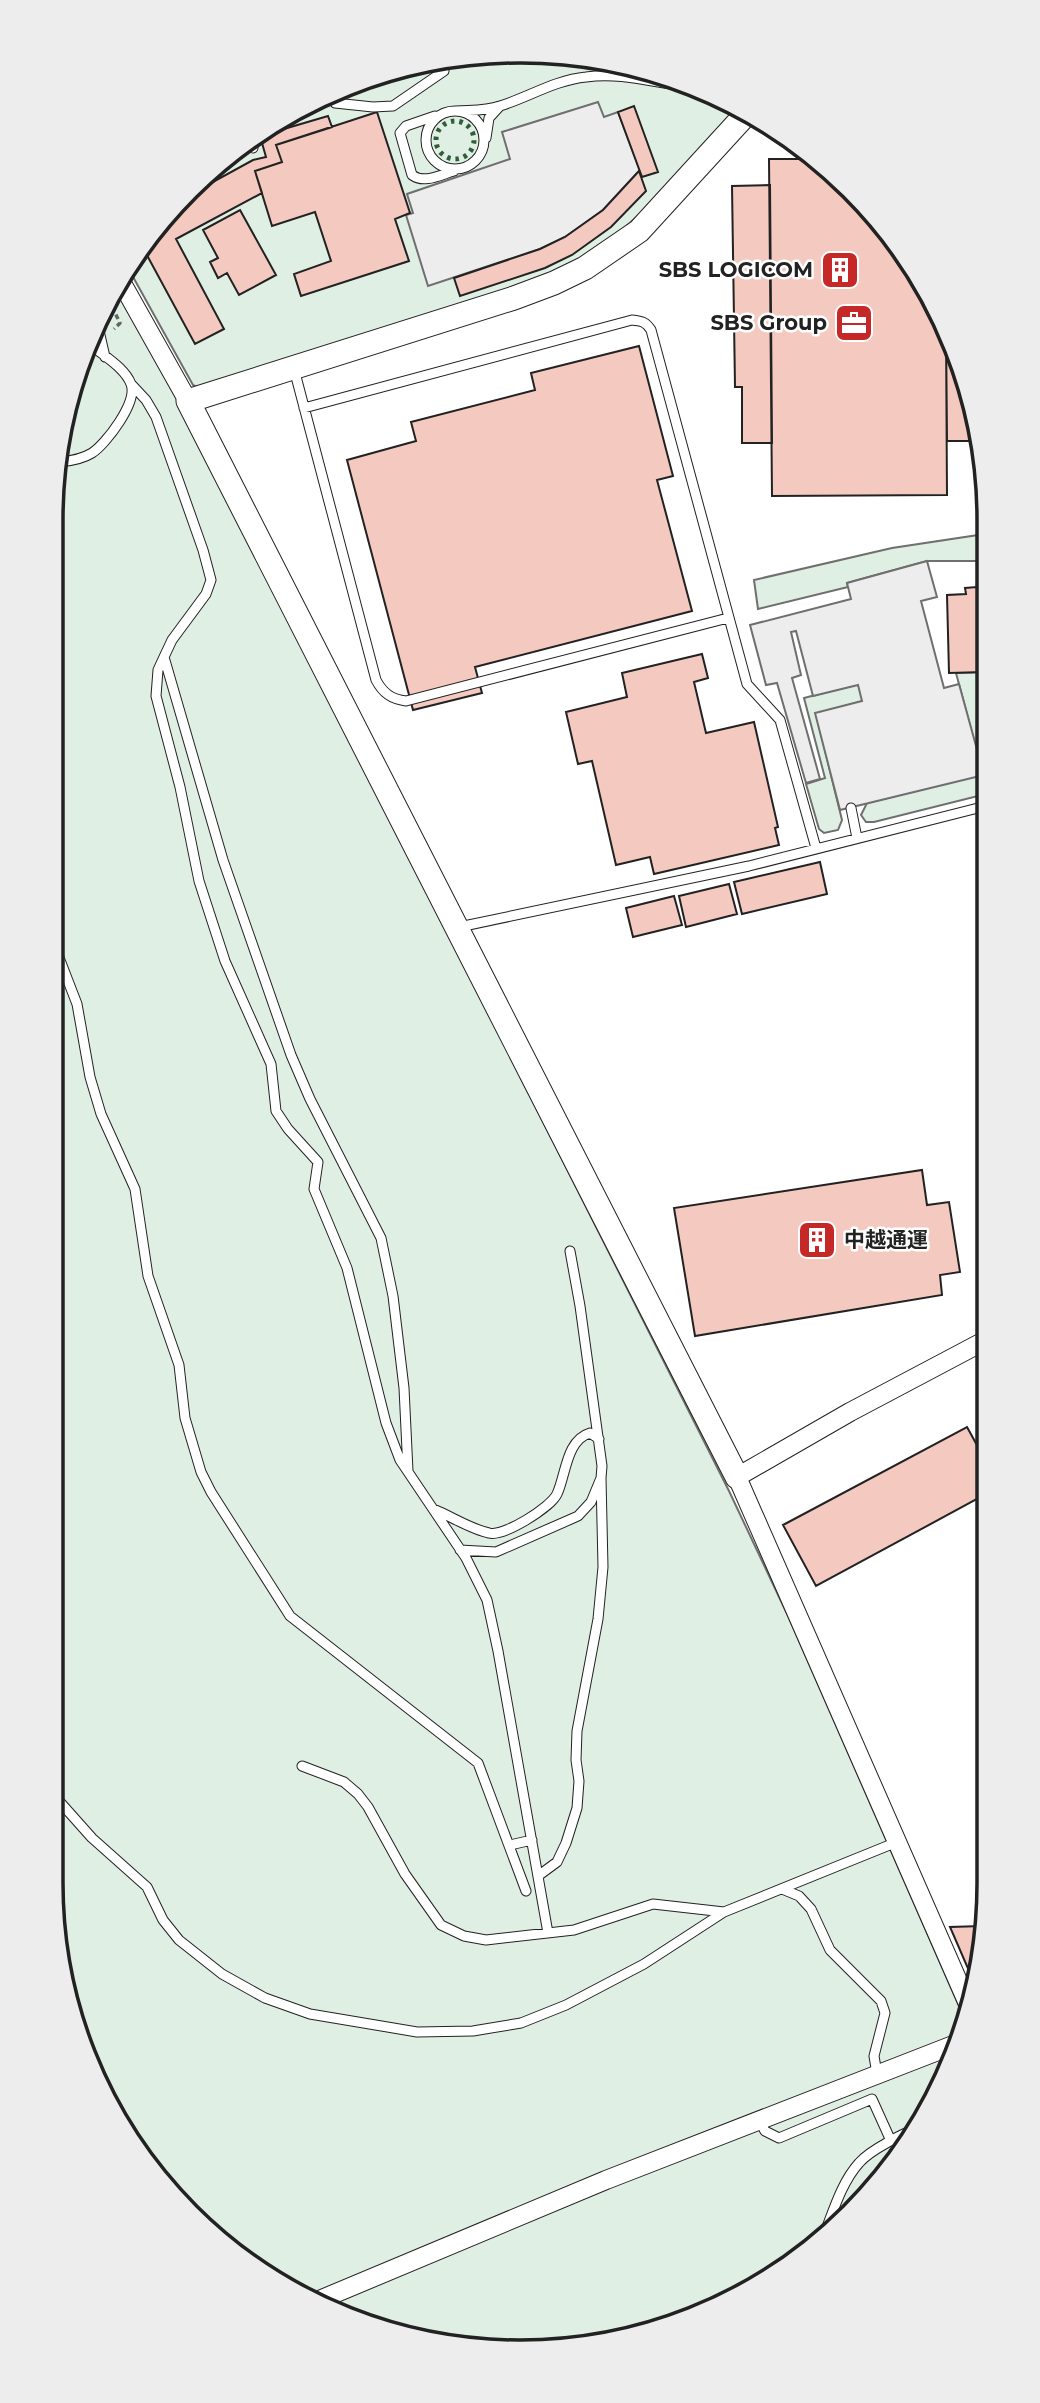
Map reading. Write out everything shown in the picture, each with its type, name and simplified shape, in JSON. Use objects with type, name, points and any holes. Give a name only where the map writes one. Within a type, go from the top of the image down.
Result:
[{"type":"street","points":[[188,401],[514,298],[585,268],[639,231],[741,120]]},
{"type":"street","points":[[125,289],[188,401],[737,1477],[963,1992]]},
{"type":"street","points":[[737,1477],[850,1412],[977,1345]]},
{"type":"street","points":[[327,2297],[594,2185],[946,2048]]},
{"type":"lane","points":[[341,100],[393,106],[444,70]]},
{"type":"lane","points":[[500,106],[489,118],[485,144],[476,161],[459,170],[425,180],[415,178],[399,136],[406,126],[452,111],[500,106],[558,83],[584,77],[624,76]]},
{"type":"lane","points":[[459,170],[440,166],[432,160],[425,141],[431,123],[452,111],[475,118],[481,125],[485,144]]},
{"type":"lane","points":[[304,408],[632,320],[642,321],[652,330],[747,684],[780,720],[816,848]]},
{"type":"lane","points":[[101,338],[106,357]]},
{"type":"lane","points":[[96,349],[121,370],[146,400],[156,417],[211,580],[206,594],[172,640],[158,670],[156,696],[180,787],[199,881],[225,961],[271,1064],[275,1111],[318,1162],[314,1189],[347,1268],[386,1423],[400,1460],[460,1550],[487,1600],[548,1933]]},
{"type":"lane","points":[[293,368],[376,680],[382,691],[396,700],[406,701],[728,618]]},
{"type":"lane","points":[[67,461],[92,453],[114,431],[132,397],[132,385]]},
{"type":"lane","points":[[164,657],[223,860],[290,1055],[382,1238],[393,1296],[402,1375],[408,1472]]},
{"type":"lane","points":[[851,808],[857,838]]},
{"type":"lane","points":[[456,928],[749,866],[977,808]]},
{"type":"lane","points":[[63,968],[77,1004],[90,1077],[101,1114],[135,1189],[148,1276],[179,1365],[184,1418],[201,1472],[211,1492],[290,1616],[478,1763],[526,1891]]},
{"type":"lane","points":[[538,1876],[557,1862],[577,1808],[577,1731],[598,1619],[603,1567],[598,1439],[570,1251]]},
{"type":"lane","points":[[432,1508],[491,1534],[517,1527],[556,1496],[569,1454],[584,1435],[590,1433],[598,1439]]},
{"type":"lane","points":[[460,1550],[496,1552],[578,1516],[592,1502],[601,1478]]},
{"type":"lane","points":[[302,1766],[344,1782],[358,1794],[405,1874],[441,1924],[464,1936],[486,1940],[574,1930],[653,1904],[724,1912]]},
{"type":"lane","points":[[63,1805],[92,1838],[147,1887],[163,1920],[179,1940],[222,1974],[254,1992],[310,2014],[417,2032],[473,2031],[521,2023],[566,2005],[644,1964],[724,1912],[897,1842]]},
{"type":"lane","points":[[510,1845],[531,1840]]},
{"type":"lane","points":[[782,1889],[799,1895],[811,1909],[830,1950],[881,2001],[885,2013],[874,2056],[877,2074]]},
{"type":"lane","points":[[759,2120],[765,2132],[779,2138],[872,2099],[891,2141]]},
{"type":"lane","points":[[831,2217],[847,2181],[860,2162],[902,2134]]},
{"type":"green space","points":[[520,63],[580,67],[638,79],[667,87],[731,115],[639,215],[604,245],[568,266],[505,291],[199,388],[193,385],[133,277],[176,219],[219,176],[266,140],[318,110],[373,87],[431,72]]},
{"type":"green space","points":[[123,294],[160,335],[351,740],[729,1491],[788,1616],[959,2007],[942,2058],[916,2112],[883,2161],[843,2206],[798,2246],[774,2263],[695,2305],[667,2316],[609,2331],[520,2340],[431,2331],[373,2316],[345,2305],[291,2279],[266,2263],[219,2227],[197,2206],[157,2161],[124,2112],[110,2085],[87,2030],[79,2001],[64,1913],[64,490],[72,431],[87,373]]},
{"type":"green space","points":[[977,535],[977,561],[927,561],[847,583],[848,587],[758,609],[754,580],[892,548]]},
{"type":"green space","points":[[977,672],[977,752],[956,673]]},
{"type":"green space","points":[[858,684],[863,701],[816,714],[842,820],[838,830],[824,833],[819,829],[806,784],[825,778],[804,698]]},
{"type":"green space","points":[[977,776],[977,796],[874,822],[866,822],[861,815],[867,803]]},
{"type":"shaded area","points":[[598,102],[604,117],[618,112],[640,170],[603,210],[565,237],[540,249],[428,286],[406,215],[413,213],[407,194],[510,159],[502,132]]},
{"type":"shaded area","points":[[927,561],[937,597],[921,601],[944,688],[959,684],[977,750],[977,777],[840,810],[815,713],[862,701],[858,685],[813,696],[796,631],[791,632],[801,675],[792,678],[820,779],[806,783],[777,683],[766,685],[750,625],[851,599],[847,583]]},
{"type":"building","points":[[634,106],[658,172],[642,177],[618,112]]},
{"type":"building","points":[[377,112],[410,213],[395,219],[409,261],[301,296],[294,274],[331,261],[315,212],[272,226],[255,171],[282,162],[276,145]]},
{"type":"building","points":[[328,116],[332,127],[276,145],[282,162],[255,171],[262,193],[176,239],[224,329],[195,344],[147,256],[176,219],[213,182],[253,160],[266,157],[262,143],[284,129]]},
{"type":"building","name":"SBS LOGICOM","points":[[769,159],[800,159],[843,197],[883,242],[916,292],[942,345],[946,356],[947,495],[772,496]]},
{"type":"building","points":[[639,171],[646,191],[611,227],[572,255],[545,268],[460,296],[454,278],[540,249],[565,237],[603,210]]},
{"type":"building","points":[[770,185],[772,443],[742,443],[742,387],[735,387],[732,186]]},
{"type":"building","points":[[240,210],[276,275],[239,295],[227,273],[218,278],[210,262],[218,258],[203,230]]},
{"type":"building","points":[[639,346],[673,476],[657,480],[692,611],[475,667],[482,693],[413,710],[347,460],[416,441],[411,422],[535,390],[531,373]]},
{"type":"building","points":[[946,356],[970,441],[947,441]]},
{"type":"building","points":[[977,587],[977,672],[949,673],[947,595],[966,594],[965,588]]},
{"type":"building","points":[[702,654],[708,678],[694,682],[706,733],[754,722],[778,827],[775,828],[779,845],[654,874],[650,857],[616,865],[592,761],[578,764],[566,712],[627,697],[622,673]]},
{"type":"building","points":[[820,862],[827,894],[742,914],[734,882]]},
{"type":"building","points":[[729,884],[737,914],[686,927],[679,896]]},
{"type":"building","points":[[674,896],[682,925],[633,937],[626,908]]},
{"type":"building","name":"中越通運","points":[[922,1170],[927,1205],[949,1202],[960,1272],[940,1275],[942,1295],[695,1336],[674,1208]]},
{"type":"building","points":[[967,1427],[977,1445],[977,1499],[816,1586],[783,1525]]},
{"type":"building","points":[[975,1926],[968,1969],[950,1927]]},
{"type":"hedge","points":[[455,121],[468,127],[474,140],[468,153],[455,159],[442,153],[436,140],[442,127],[455,121]]},
{"type":"place","name":"SBS LOGICOM","points":[[840,270]]},
{"type":"place","name":"SBS Group","points":[[854,323]]},
{"type":"place","name":"中越通運","points":[[817,1240]]}]
